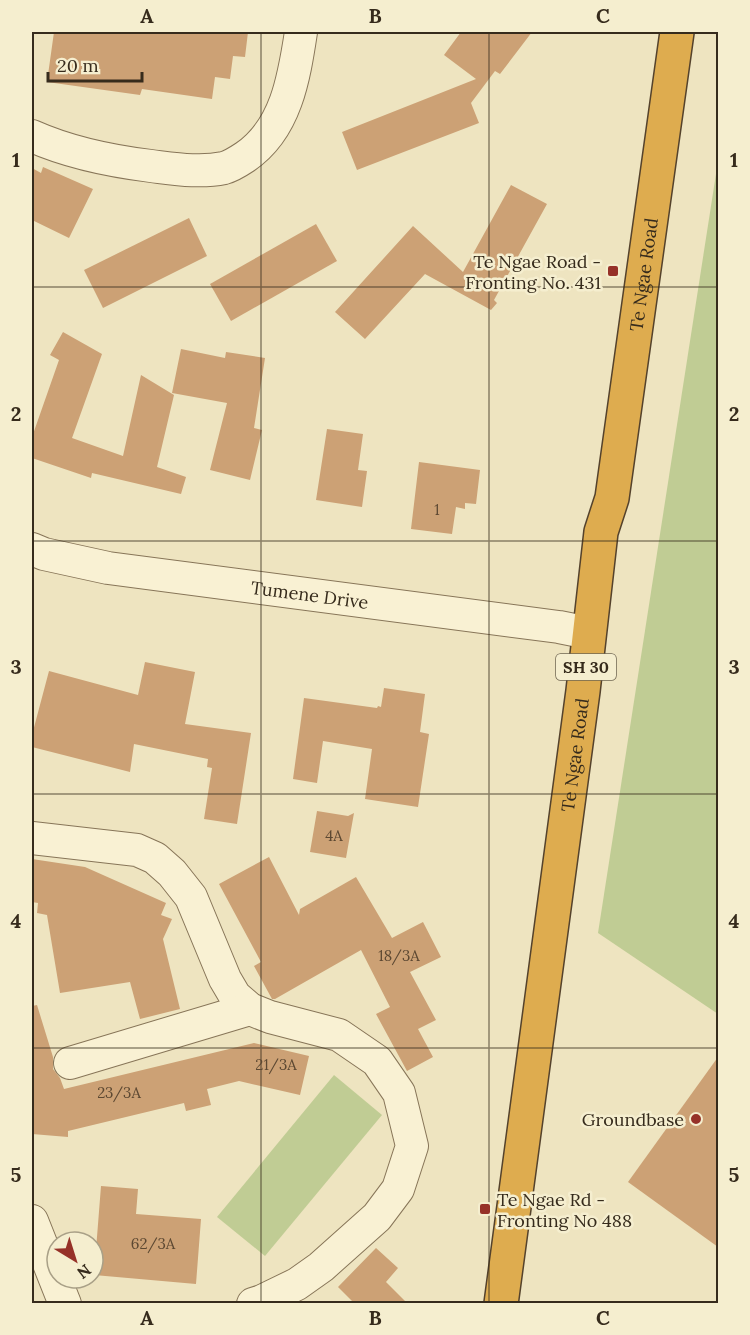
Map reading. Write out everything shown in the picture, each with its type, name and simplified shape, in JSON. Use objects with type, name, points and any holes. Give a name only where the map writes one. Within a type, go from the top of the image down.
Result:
[{"type":"highway","name":"Te Ngae Road","points":[[501,1304],[583,691],[601,532],[612,498],[677,32]]},
{"type":"street","points":[[32,136],[78,153],[126,163],[197,171],[226,167],[258,148],[274,127],[288,96],[302,32]]},
{"type":"street","name":"Tumene Drive","points":[[32,549],[44,554],[108,568],[559,627],[589,633]]},
{"type":"street","points":[[32,838],[137,850],[155,858],[172,873],[191,897],[225,979],[235,996],[250,1009],[270,1017],[339,1035],[377,1061],[399,1093],[412,1146],[398,1189],[377,1217],[321,1267],[297,1284],[253,1304]]},
{"type":"street","points":[[70,1063],[250,1009]]},
{"type":"street","points":[[32,1221],[65,1304]]},
{"type":"green space","points":[[718,161],[718,1014],[598,933]]},
{"type":"green space","points":[[334,1075],[382,1115],[265,1256],[217,1217]]},
{"type":"building","points":[[54,32],[248,32],[245,57],[233,56],[230,79],[215,77],[212,99],[142,89],[140,95],[47,82]]},
{"type":"building","points":[[461,32],[532,32],[500,74],[495,71],[471,103],[479,123],[357,170],[342,132],[476,79],[444,55]]},
{"type":"building","points":[[43,167],[93,189],[69,238],[32,220],[32,168],[41,173]]},
{"type":"building","points":[[511,185],[547,204],[494,300],[497,303],[491,310],[425,274],[365,339],[335,312],[413,226],[463,272]]},
{"type":"building","points":[[189,218],[207,256],[103,308],[84,270]]},
{"type":"building","points":[[316,224],[337,261],[231,321],[210,284]]},
{"type":"building","points":[[63,332],[102,354],[72,438],[123,456],[141,375],[174,395],[157,467],[186,477],[181,494],[92,473],[91,478],[32,458],[32,437],[59,360],[50,355]]},
{"type":"building","points":[[181,349],[225,358],[226,352],[265,358],[254,428],[262,430],[250,480],[210,470],[227,403],[172,393]]},
{"type":"building","points":[[327,429],[363,434],[358,470],[367,471],[362,507],[316,500]]},
{"type":"building","points":[[419,462],[480,470],[476,504],[465,503],[465,509],[456,507],[452,534],[411,529]]},
{"type":"building","points":[[145,662],[195,672],[185,724],[251,733],[237,824],[204,819],[212,768],[207,767],[208,759],[134,744],[130,772],[32,747],[32,735],[49,671],[138,695]]},
{"type":"building","points":[[384,688],[425,694],[420,732],[429,734],[418,807],[365,799],[372,749],[323,741],[317,783],[293,779],[304,698],[377,708],[381,707]]},
{"type":"building","points":[[317,811],[348,816],[354,813],[346,858],[310,852]]},
{"type":"building","points":[[269,857],[299,915],[300,909],[356,877],[392,938],[423,922],[441,957],[410,972],[436,1020],[418,1029],[433,1057],[407,1071],[376,1014],[390,1007],[361,950],[272,999],[254,966],[261,962],[219,884]]},
{"type":"building","points":[[32,859],[85,867],[166,903],[161,915],[172,919],[163,939],[180,1009],[140,1019],[130,982],[60,993],[47,915],[37,913],[38,903],[32,902]]},
{"type":"building","points":[[37,1005],[53,1057],[53,1069],[64,1089],[254,1043],[309,1056],[300,1095],[239,1081],[207,1089],[211,1105],[186,1111],[184,1103],[68,1131],[68,1137],[32,1134],[32,1006]]},
{"type":"building","name":"Groundbase","points":[[718,1057],[718,1247],[628,1182]]},
{"type":"building","points":[[101,1186],[138,1189],[136,1214],[201,1219],[196,1284],[105,1276],[105,1230],[98,1230]]},
{"type":"building","points":[[376,1248],[398,1268],[386,1282],[408,1304],[355,1304],[338,1287]]},
{"type":"place","name":"Te Ngae Road - Fronting No. 431","points":[[613,271]]},
{"type":"place","name":"Groundbase","points":[[696,1119]]},
{"type":"place","name":"Te Ngae Rd - Fronting No 488","points":[[485,1209]]}]
